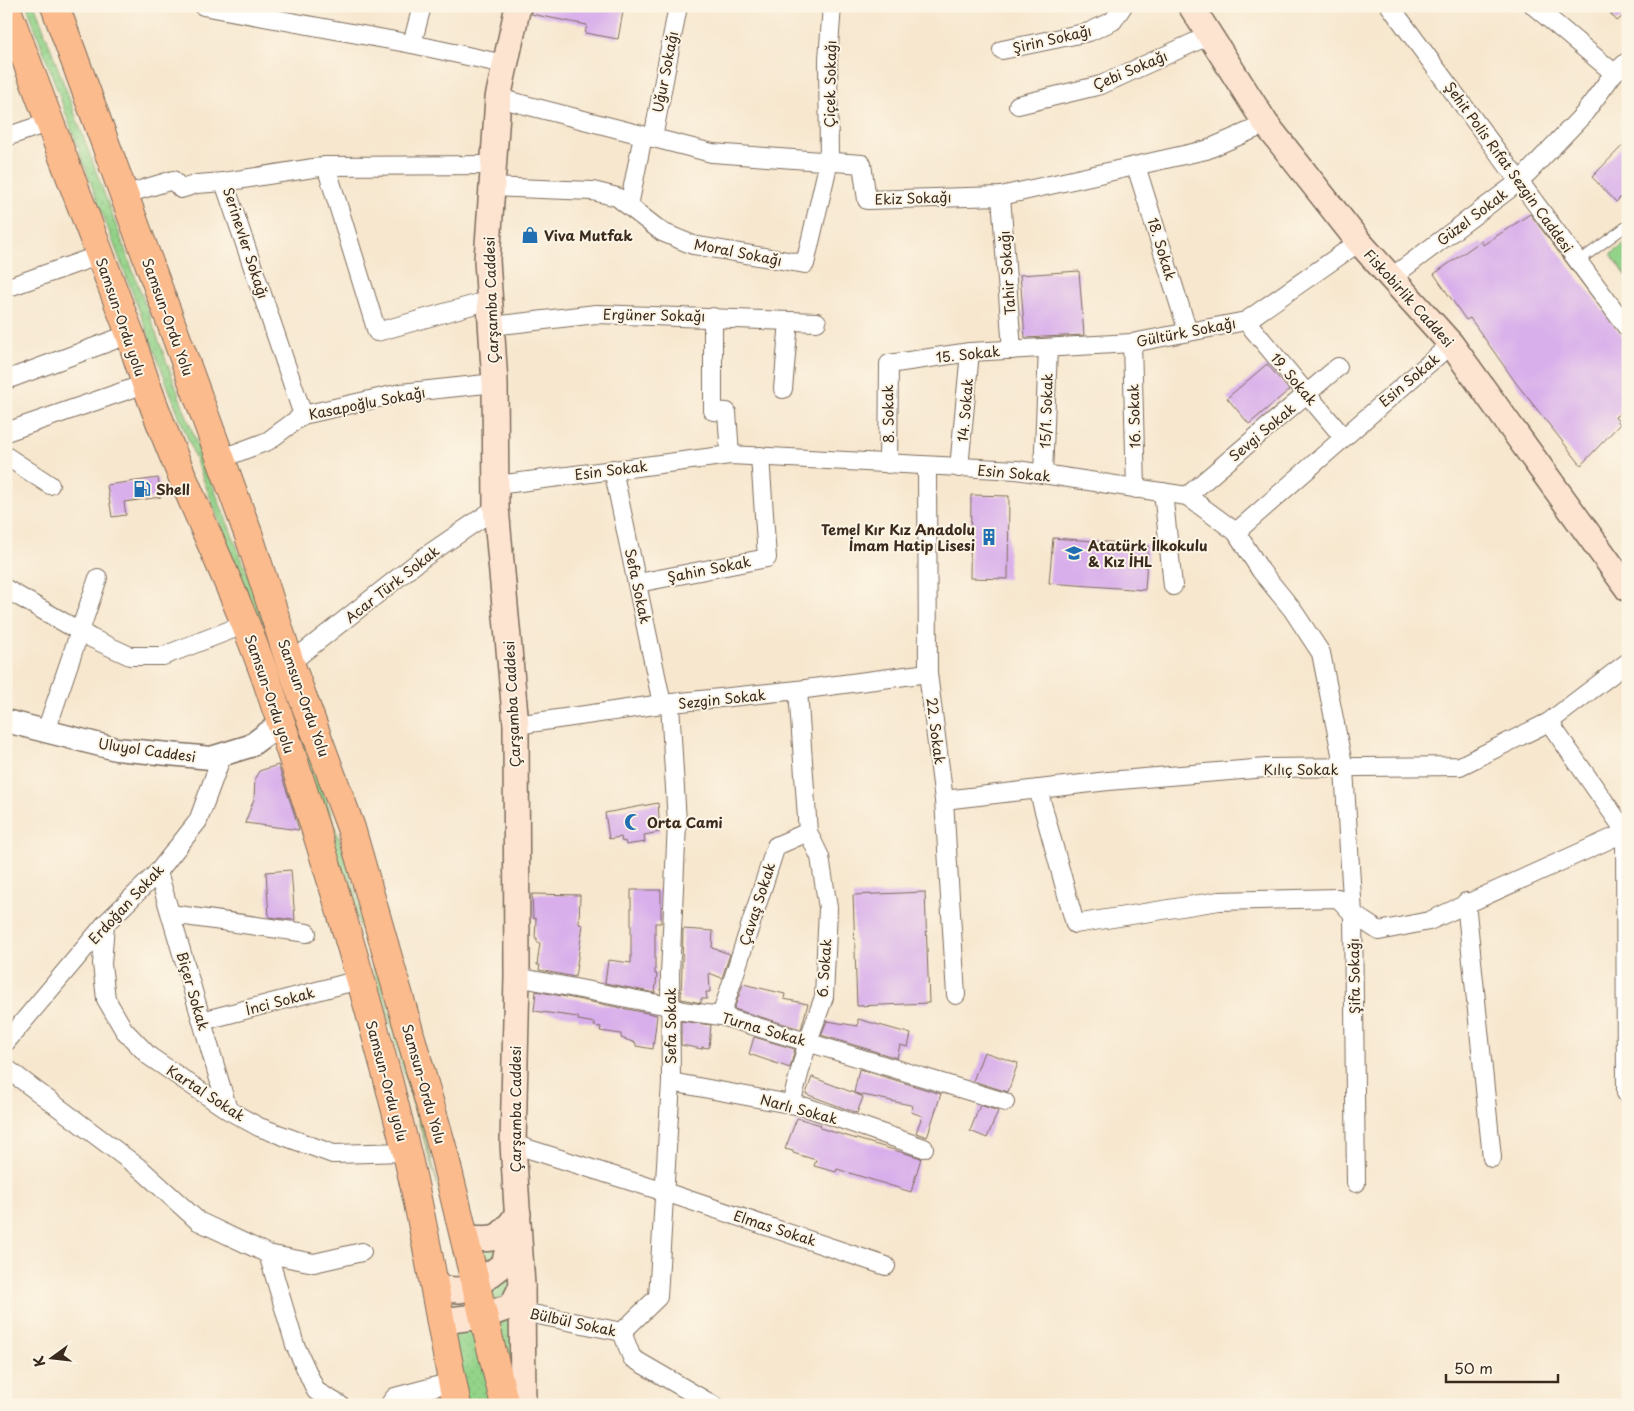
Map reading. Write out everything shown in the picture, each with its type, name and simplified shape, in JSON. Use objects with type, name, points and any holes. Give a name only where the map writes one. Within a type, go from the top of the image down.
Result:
[{"type":"highway","name":"Samsun-Ordu Yolu","points":[[55,6],[249,536],[290,663],[351,828],[443,1150],[505,1405]]},
{"type":"highway","name":"Samsun-Ordu yolu","points":[[6,7],[130,334],[144,384],[246,624],[281,723],[333,882],[406,1152],[435,1289],[454,1393]]},
{"type":"main road","name":"Çarşamba Caddesi","points":[[518,6],[498,98],[491,176],[487,260],[495,383],[496,497],[516,725],[517,977],[512,1144],[522,1286],[523,1405]]},
{"type":"main road","name":"Fiskobirlik Caddesi","points":[[1192,6],[1266,124],[1359,242],[1451,344],[1628,589]]},
{"type":"main road","points":[[464,1238],[490,1238],[503,1234],[518,1214]]},
{"type":"main road","points":[[435,1289],[460,1290],[476,1286],[504,1264],[518,1214]]},
{"type":"main road","points":[[441,1321],[483,1316],[512,1306],[522,1286]]},
{"type":"street","points":[[203,6],[247,10],[504,64]]},
{"type":"street","points":[[412,44],[422,6]]},
{"type":"street","name":"Uğur Sokağı","points":[[629,206],[648,137],[678,6]]},
{"type":"street","name":"Çiçek Sokağı","points":[[830,161],[828,59],[832,6]]},
{"type":"street","name":"Şirin Sokağı","points":[[1002,50],[1089,32],[1113,21],[1123,6]]},
{"type":"street","points":[[1534,6],[1614,73]]},
{"type":"street","name":"Şehit Polis Rıfat Sezgin Caddesi","points":[[1395,8],[1628,329]]},
{"type":"street","name":"Çebi Sokağı","points":[[1018,105],[1101,85],[1210,34]]},
{"type":"street","name":"Güzel Sokak","points":[[1392,277],[1520,181],[1583,115],[1614,73],[1628,61]]},
{"type":"street","name":"Ekiz Sokağı","points":[[498,98],[712,153],[862,164],[867,200],[1001,196],[1206,150],[1266,124]]},
{"type":"street","points":[[6,137],[50,122]]},
{"type":"street","name":"Moral Sokağı","points":[[491,176],[593,191],[617,197],[662,232],[693,245],[805,264],[830,161]]},
{"type":"street","points":[[326,166],[377,332],[490,300]]},
{"type":"street","name":"Serinevler Sokağı","points":[[303,416],[224,182],[326,166],[491,176]]},
{"type":"street","name":"18. Sokak","points":[[1136,166],[1188,332]]},
{"type":"street","points":[[123,195],[173,180],[180,189],[197,184],[224,182]]},
{"type":"street","name":"Tahir Sokağı","points":[[1001,196],[1012,350]]},
{"type":"street","name":"Gültürk Sokağı","points":[[1048,348],[1132,343],[1246,321],[1359,242]]},
{"type":"street","points":[[6,288],[100,255]]},
{"type":"street","name":"Ergüner Sokağı","points":[[492,326],[596,314],[817,322]]},
{"type":"street","points":[[713,317],[713,411],[728,412],[730,455]]},
{"type":"street","points":[[783,389],[789,321]]},
{"type":"street","name":"19. Sokak","points":[[1246,321],[1343,437]]},
{"type":"street","points":[[6,380],[130,334]]},
{"type":"street","name":"16. Sokak","points":[[1132,343],[1136,490]]},
{"type":"street","name":"Esin Sokak","points":[[496,497],[613,469],[730,455],[760,456],[1017,470],[1136,490],[1163,492],[1186,496],[1236,532],[1451,344]]},
{"type":"street","name":"15. Sokak","points":[[889,364],[970,352],[1048,348]]},
{"type":"street","name":"15/1. Sokak","points":[[1043,474],[1048,348]]},
{"type":"street","name":"14. Sokak","points":[[959,468],[970,352]]},
{"type":"street","name":"8. Sokak","points":[[888,464],[889,364]]},
{"type":"street","name":"Sevgi Sokak","points":[[1186,496],[1338,367]]},
{"type":"street","name":"Kasapoğlu Sokağı","points":[[220,459],[268,441],[303,416],[402,393],[495,383]]},
{"type":"street","points":[[6,432],[144,384]]},
{"type":"street","points":[[6,456],[50,485]]},
{"type":"street","name":"Şahin Sokak","points":[[638,583],[767,558],[760,456]]},
{"type":"street","name":"22. Sokak","points":[[927,466],[928,673],[944,800],[956,995]]},
{"type":"street","name":"Sefa Sokak","points":[[613,469],[666,704],[677,823],[669,1006],[671,1082],[658,1296],[622,1332]]},
{"type":"street","points":[[1163,492],[1173,586]]},
{"type":"street","name":"Acar Türk Sokak","points":[[290,663],[423,558],[496,497]]},
{"type":"street","name":"Şifa Sokağı","points":[[1236,532],[1261,571],[1292,609],[1321,653],[1344,769],[1353,914],[1356,1183]]},
{"type":"street","points":[[46,731],[98,578]]},
{"type":"street","points":[[6,589],[80,631],[130,656],[163,656],[246,624]]},
{"type":"street","name":"Kılıç Sokak","points":[[944,800],[1038,789],[1266,768],[1344,769],[1460,766],[1549,722],[1628,662]]},
{"type":"street","name":"Sezgin Sokak","points":[[516,725],[666,704],[798,690],[928,673]]},
{"type":"street","points":[[798,690],[808,832]]},
{"type":"street","name":"Uluyol Caddesi","points":[[6,721],[116,749],[212,758],[250,746],[281,723]]},
{"type":"street","points":[[1549,722],[1626,831],[1626,1093]]},
{"type":"street","name":"Erdoğan Sokak","points":[[6,1042],[105,924],[158,872],[198,821],[223,753]]},
{"type":"street","points":[[1038,789],[1076,924],[1219,901],[1338,898],[1353,914],[1379,931],[1429,921],[1466,902],[1626,831]]},
{"type":"street","name":"Çavaş Sokak","points":[[721,1016],[776,846],[808,832]]},
{"type":"street","name":"6. Sokak","points":[[791,1104],[808,1041],[824,997],[828,908],[820,857],[808,832]]},
{"type":"street","name":"Biçer Sokak","points":[[158,872],[228,1110]]},
{"type":"street","points":[[1466,902],[1492,1158]]},
{"type":"street","points":[[171,914],[307,933]]},
{"type":"street","name":"Kartal Sokak","points":[[105,924],[102,964],[106,999],[124,1030],[149,1056],[228,1110],[259,1127],[333,1154],[406,1152]]},
{"type":"street","name":"Turna Sokak","points":[[517,977],[669,1006],[683,1011],[721,1016],[1005,1102]]},
{"type":"street","name":"İnci Sokak","points":[[202,1021],[359,980]]},
{"type":"street","points":[[6,1068],[142,1170],[198,1221],[268,1254],[314,1264],[362,1252]]},
{"type":"street","name":"Narlı Sokak","points":[[671,1082],[791,1104],[924,1148]]},
{"type":"street","name":"Elmas Sokak","points":[[512,1144],[664,1192],[886,1266]]},
{"type":"street","points":[[268,1254],[295,1345],[316,1391],[340,1405]]},
{"type":"street","name":"Bülbül Sokak","points":[[523,1312],[622,1332],[632,1358],[713,1405]]},
{"type":"street","points":[[389,1405],[395,1397],[454,1393]]},
{"type":"lane","points":[[1579,261],[1628,225]]},
{"type":"green space","points":[[27,6],[35,6],[207,471],[281,658],[360,904],[457,1251],[369,955],[292,723],[246,592],[90,181]]},
{"type":"green space","points":[[1628,242],[1628,278],[1611,254]]},
{"type":"green space","points":[[509,1246],[485,1271],[480,1250]]},
{"type":"green space","points":[[521,1252],[516,1297],[491,1304],[488,1289]]},
{"type":"green space","points":[[517,1315],[516,1403],[496,1320]]},
{"type":"green space","points":[[483,1316],[505,1405],[457,1405],[441,1321]]},
{"type":"building","points":[[532,6],[624,6],[618,39],[585,33],[587,25],[531,14]]},
{"type":"building","points":[[1604,6],[1628,6],[1628,12],[1617,21]]},
{"type":"building","points":[[1628,140],[1628,190],[1616,202],[1592,177]]},
{"type":"building","points":[[1530,214],[1628,344],[1628,407],[1615,417],[1620,424],[1581,465],[1516,383],[1470,318],[1466,320],[1434,274],[1481,241],[1483,245]]},
{"type":"building","points":[[1079,271],[1084,335],[1025,338],[1020,275]]},
{"type":"building","points":[[1267,364],[1289,390],[1249,424],[1227,398]]},
{"type":"building","points":[[158,478],[161,497],[124,502],[126,515],[112,517],[107,485]]},
{"type":"building","name":"Temel Kır Kız Anadolu İmam Hatip Lisesi","points":[[971,495],[1009,496],[1008,579],[970,578]]},
{"type":"building","points":[[1053,538],[1148,545],[1145,590],[1049,583]]},
{"type":"building","points":[[278,765],[299,830],[245,823],[254,799],[255,778],[259,771]]},
{"type":"building","name":"Orta Cami","points":[[658,803],[660,832],[644,835],[645,842],[626,845],[625,841],[622,842],[621,837],[609,839],[605,813]]},
{"type":"building","points":[[291,870],[295,920],[269,917],[266,872]]},
{"type":"building","points":[[631,890],[661,890],[661,923],[655,923],[655,974],[657,974],[655,993],[605,983],[608,960],[631,963]]},
{"type":"building","points":[[925,892],[929,1003],[857,1006],[853,895]]},
{"type":"building","points":[[532,894],[580,895],[579,924],[583,925],[575,977],[539,970],[540,965],[537,965],[540,943],[535,938],[536,919],[533,918]]},
{"type":"building","points":[[683,929],[713,931],[712,948],[730,954],[722,978],[709,973],[710,992],[706,992],[707,999],[701,999],[701,1003],[681,999]]},
{"type":"building","points":[[743,984],[785,994],[784,999],[808,1004],[801,1029],[734,1009]]},
{"type":"building","points":[[536,991],[657,1015],[653,1049],[636,1046],[636,1043],[621,1038],[621,1034],[600,1031],[601,1027],[594,1026],[595,1023],[578,1020],[578,1017],[534,1011]]},
{"type":"building","points":[[858,1019],[911,1034],[908,1047],[900,1045],[897,1058],[821,1035],[827,1021],[858,1026]]},
{"type":"building","points":[[681,1021],[711,1025],[709,1048],[702,1047],[702,1049],[681,1045]]},
{"type":"building","points":[[754,1037],[795,1049],[790,1068],[749,1054]]},
{"type":"building","points":[[984,1052],[1018,1063],[1008,1092],[973,1081]]},
{"type":"building","points":[[859,1069],[941,1094],[927,1137],[916,1133],[922,1116],[911,1112],[913,1106],[854,1093]]},
{"type":"building","points":[[812,1077],[863,1097],[857,1113],[806,1094]]},
{"type":"building","points":[[980,1105],[998,1111],[987,1138],[970,1131]]},
{"type":"building","points":[[797,1118],[821,1125],[820,1128],[921,1158],[911,1192],[837,1169],[836,1172],[814,1166],[816,1160],[785,1149]]},
{"type":"place","name":"Viva Mutfak","points":[[530,235]]},
{"type":"place","name":"Shell","points":[[142,489]]},
{"type":"place","name":"Temel Kır Kız Anadolu İmam Hatip Lisesi","points":[[989,537]]},
{"type":"place","name":"Atatürk İlkokulu & Kız İHL","points":[[1074,553]]},
{"type":"place","name":"Orta Cami","points":[[633,822]]}]
